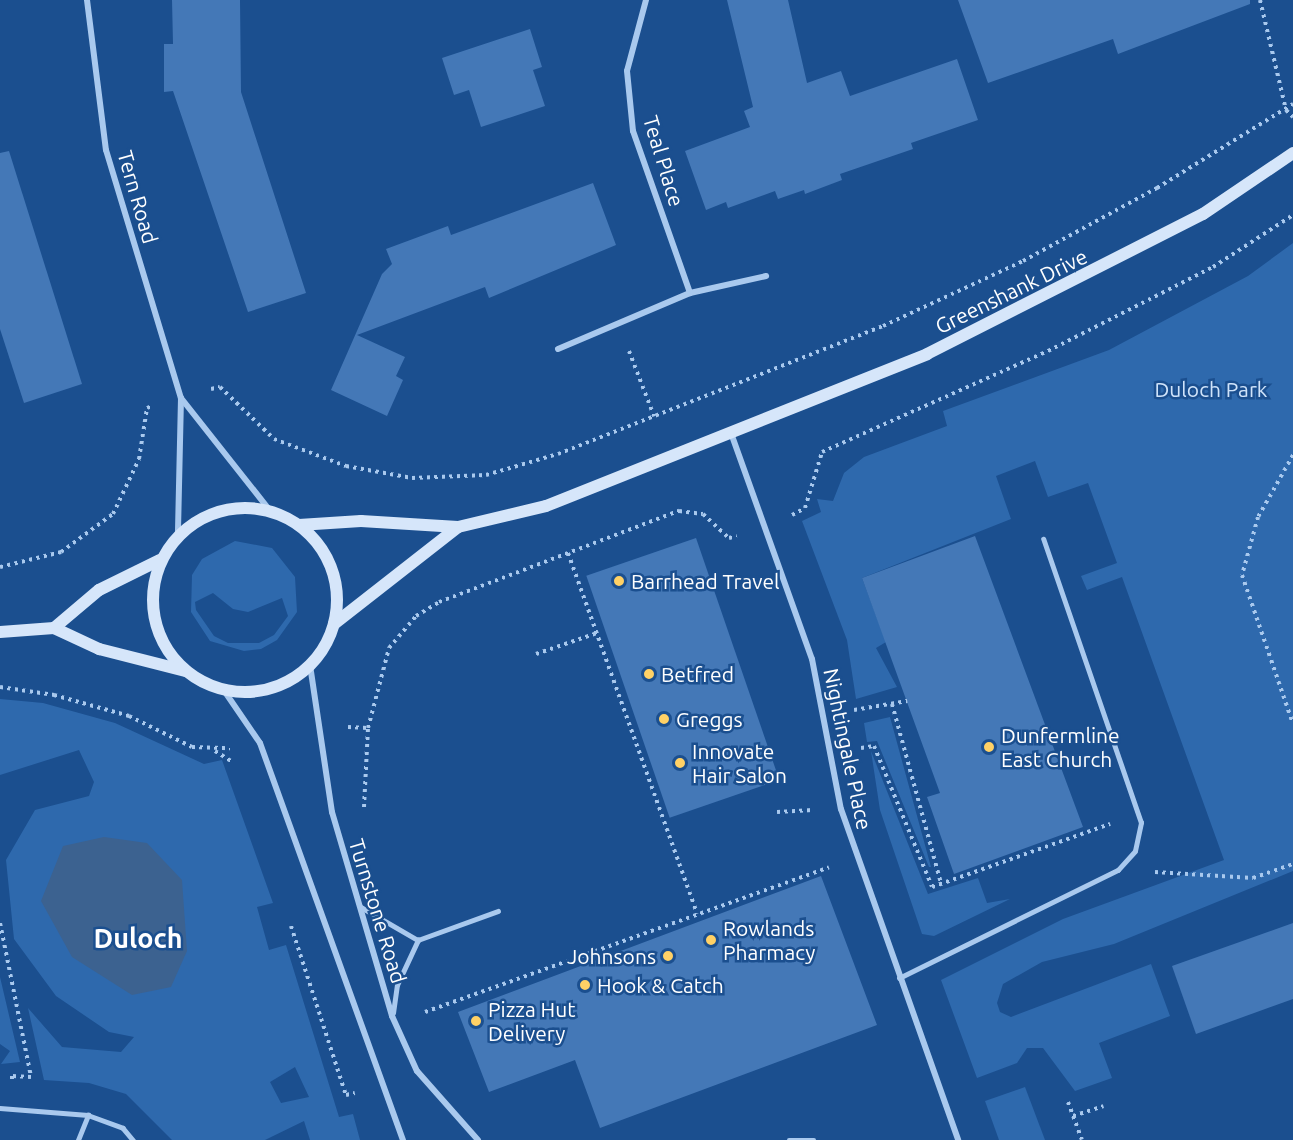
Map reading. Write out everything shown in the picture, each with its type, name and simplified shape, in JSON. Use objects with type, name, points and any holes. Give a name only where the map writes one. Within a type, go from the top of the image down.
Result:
[{"type":"street","name":"Tern Road","points":[[87,0],[106,150],[181,398],[178,535]]},
{"type":"street","name":"Teal Place","points":[[646,0],[627,71],[633,131],[690,293]]},
{"type":"street","name":"Greenshank Drive","points":[[458,527],[546,506],[927,354],[1077,281],[1203,214],[1293,153]]},
{"type":"street","points":[[558,349],[690,293],[766,276]]},
{"type":"street","name":"Tern Road","points":[[181,398],[271,512]]},
{"type":"street","name":"Nightingale Place","points":[[731,433],[812,659],[841,809],[958,1140]]},
{"type":"street","points":[[186,671],[165,648],[154,619],[153,588],[160,560],[178,535],[203,517],[231,508],[271,512],[299,525],[330,563],[337,593],[334,624]]},
{"type":"street","points":[[299,525],[361,521],[458,527]]},
{"type":"street","points":[[0,632],[54,628],[99,649],[186,671],[223,689],[273,689],[310,665],[334,624],[458,527]]},
{"type":"street","points":[[54,628],[99,590],[160,560]]},
{"type":"street","name":"Turnstone Road","points":[[310,665],[332,812],[357,905],[392,1016],[417,1071],[478,1140]]},
{"type":"street","points":[[223,689],[260,743],[403,1140]]},
{"type":"lane","points":[[899,978],[1118,870],[1134,851],[1141,823],[1043,539]]},
{"type":"lane","points":[[357,905],[418,940]]},
{"type":"lane","points":[[392,1016],[397,985],[418,940],[498,911]]},
{"type":"lane","points":[[0,1108],[88,1115],[123,1128],[133,1140]]},
{"type":"lane","points":[[78,1140],[88,1115]]},
{"type":"lane","points":[[789,1140],[814,1140]]},
{"type":"path","points":[[1260,0],[1286,110],[1293,117]]},
{"type":"path","points":[[0,567],[61,552],[113,514],[139,459],[147,408],[220,387],[274,439],[346,466],[412,478],[486,475],[654,416],[884,326],[1023,261],[1293,104]]},
{"type":"path","points":[[618,325],[654,416]]},
{"type":"path","points":[[1293,455],[1258,517],[1242,575],[1293,724]]},
{"type":"path","points":[[568,553],[697,914]]},
{"type":"path","points":[[536,654],[597,633]]},
{"type":"path","points":[[0,687],[54,695],[129,716],[192,747],[215,751]]},
{"type":"path","points":[[854,710],[907,701]]},
{"type":"path","points":[[892,704],[941,883]]},
{"type":"path","points":[[861,748],[874,746],[932,886],[1115,822]]},
{"type":"path","points":[[777,812],[810,810]]},
{"type":"path","points":[[1118,870],[1253,878],[1293,864]]},
{"type":"path","points":[[425,1012],[829,867]]},
{"type":"path","points":[[0,923],[31,1077],[12,1076],[11,1109]]},
{"type":"path","points":[[1068,1102],[1082,1140]]},
{"type":"path","points":[[1073,1116],[1102,1106]]},
{"type":"green space","name":"Duloch Park","points":[[1293,243],[1293,871],[1114,944],[1042,962],[1003,984],[997,1003],[1000,1012],[1011,1017],[1151,964],[1170,1016],[1099,1043],[1112,1078],[1075,1091],[1043,1048],[1027,1048],[1017,1063],[977,1078],[941,980],[1063,919],[1224,860],[1122,577],[1087,590],[1081,576],[1117,563],[1088,483],[1048,497],[1035,461],[996,476],[1011,519],[862,578],[886,642],[876,648],[897,687],[856,699],[847,640],[802,521],[821,512],[817,499],[833,501],[844,473],[864,457],[947,426],[943,411],[1109,350],[1248,276]]},
{"type":"green space","points":[[235,541],[272,548],[295,577],[297,612],[277,640],[261,649],[244,651],[210,641],[191,612],[192,575],[202,559]],"holes":[[[213,593],[233,609],[248,612],[282,598],[288,616],[274,635],[259,643],[228,643],[214,636],[196,610],[195,602]]]},
{"type":"green space","points":[[0,699],[43,703],[115,723],[204,764],[222,760],[273,903],[257,907],[269,950],[286,945],[339,1117],[353,1114],[360,1140],[310,1140],[304,1121],[265,1140],[172,1140],[126,1094],[89,1083],[44,1080],[28,1008],[62,1047],[121,1052],[134,1037],[109,1032],[56,996],[14,939],[6,860],[35,810],[89,796],[94,782],[79,750],[0,775]],"holes":[[[295,1067],[309,1097],[281,1103],[270,1082]]]},
{"type":"green space","points":[[890,717],[931,867],[929,867],[877,741],[867,742],[864,723]]},
{"type":"green space","points":[[871,751],[928,894],[978,878],[987,903],[1010,899],[934,936],[922,934],[880,810]]},
{"type":"green space","points":[[0,977],[20,1062],[1,1064],[10,1051],[0,1044]]},
{"type":"green space","points":[[1025,1087],[1045,1140],[999,1140],[985,1101]]},
{"type":"shaded area","points":[[104,837],[147,843],[182,880],[187,951],[171,987],[132,995],[72,957],[41,901],[63,846]]},
{"type":"building","points":[[172,0],[240,0],[241,92],[306,293],[248,312],[173,91],[164,92],[164,44],[173,44]]},
{"type":"building","points":[[727,0],[788,0],[807,83],[841,71],[850,96],[957,59],[978,120],[911,143],[913,149],[840,174],[842,180],[805,194],[804,190],[778,199],[775,191],[728,208],[726,202],[706,210],[685,151],[750,127],[744,111],[753,107]]},
{"type":"building","points":[[958,0],[1250,0],[1250,4],[1118,54],[1113,39],[988,83]]},
{"type":"building","points":[[530,29],[542,67],[533,70],[545,106],[481,127],[469,90],[454,95],[442,58]]},
{"type":"building","points":[[9,151],[82,384],[24,403],[0,329],[0,153]]},
{"type":"building","points":[[593,183],[616,245],[489,298],[485,287],[357,335],[405,357],[396,376],[403,380],[387,416],[331,390],[382,274],[392,264],[386,249],[448,226],[451,235]]},
{"type":"building","name":"Dunfermline East Church","points":[[975,536],[1083,827],[954,874],[927,797],[940,793],[862,578]]},
{"type":"building","points":[[696,538],[779,780],[670,818],[586,576]]},
{"type":"building","points":[[821,876],[877,1025],[600,1128],[575,1060],[489,1092],[458,1012]]},
{"type":"building","points":[[1293,923],[1293,999],[1196,1034],[1172,966]]},
{"type":"place","name":"Barrhead Travel","points":[[619,581]]},
{"type":"place","name":"Betfred","points":[[649,674]]},
{"type":"place","name":"Greggs","points":[[664,719]]},
{"type":"place","name":"Dunfermline East Church","points":[[989,747]]},
{"type":"place","name":"Innovate Hair Salon","points":[[680,763]]},
{"type":"place","name":"Rowlands Pharmacy","points":[[711,940]]},
{"type":"place","name":"Johnsons","points":[[668,956]]},
{"type":"place","name":"Hook & Catch","points":[[585,985]]},
{"type":"place","name":"Pizza Hut Delivery","points":[[476,1021]]},
{"type":"district","name":"Duloch","points":[[138,939]]}]
